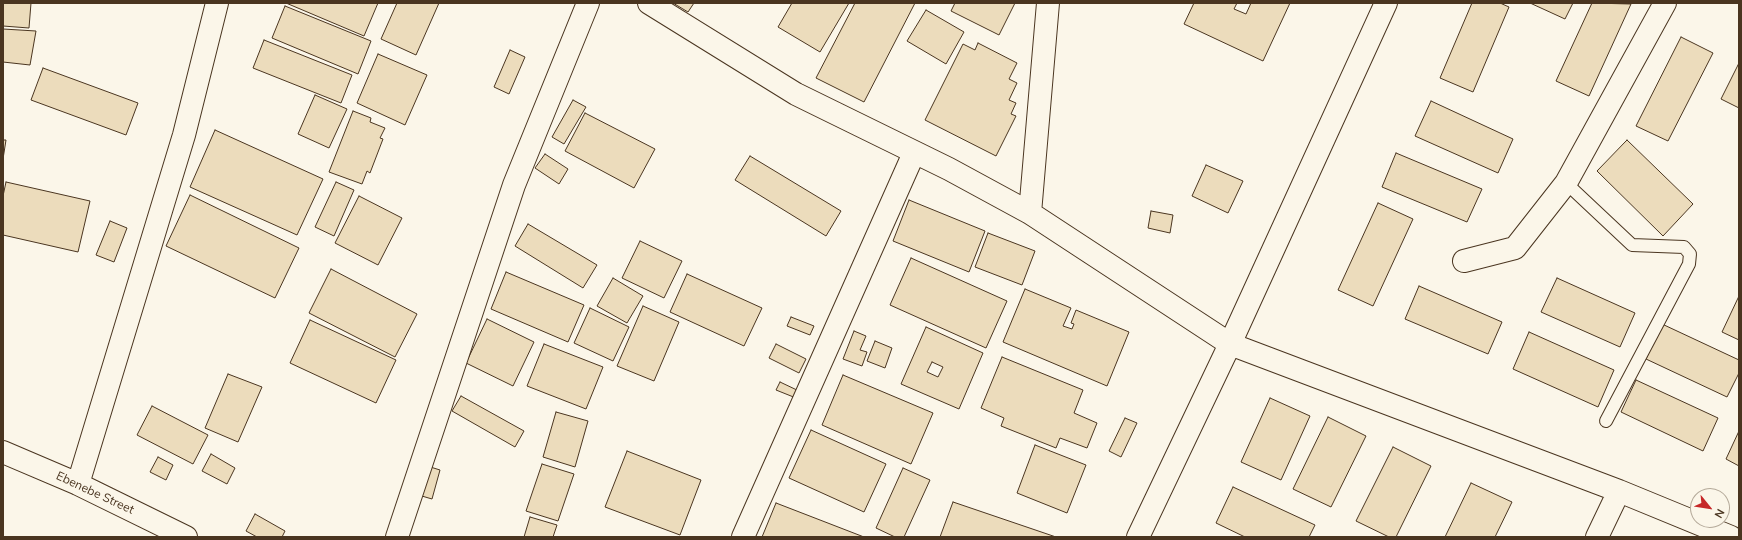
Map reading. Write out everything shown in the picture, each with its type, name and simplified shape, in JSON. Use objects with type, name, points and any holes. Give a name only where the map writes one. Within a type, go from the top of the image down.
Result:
[{"type":"street","points":[[78,484],[184,135],[217,3]]},
{"type":"street","points":[[397,537],[514,185],[588,3]]},
{"type":"street","points":[[649,3],[796,94],[949,169],[1030,213],[1230,344],[1618,491],[1731,537]]},
{"type":"street","points":[[1030,213],[1048,3]]},
{"type":"street","points":[[1138,537],[1230,344],[1386,3]]},
{"type":"street","points":[[1464,261],[1515,248],[1566,183],[1665,3]]},
{"type":"street","points":[[742,537],[914,153]]},
{"type":"street","name":"Ebenebe Street","points":[[3,452],[78,484],[186,537]]},
{"type":"street","points":[[1597,537],[1618,491]]},
{"type":"lane","points":[[1566,183],[1632,245],[1684,246],[1690,254],[1689,264],[1606,421]]},
{"type":"building","points":[[3,3],[31,3],[29,28],[3,26]]},
{"type":"building","points":[[286,3],[378,3],[364,36]]},
{"type":"building","points":[[397,3],[439,3],[416,55],[381,39]]},
{"type":"building","points":[[673,3],[694,3],[688,12]]},
{"type":"building","points":[[792,3],[849,3],[820,52],[778,27]]},
{"type":"building","points":[[855,3],[915,3],[864,102],[816,78]]},
{"type":"building","points":[[955,3],[1015,3],[999,35],[951,11]]},
{"type":"building","points":[[1194,3],[1237,3],[1234,9],[1246,14],[1251,3],[1290,3],[1263,61],[1184,24]]},
{"type":"building","points":[[1472,3],[1500,3],[1509,7],[1473,92],[1440,78]]},
{"type":"building","points":[[1530,3],[1573,3],[1565,19]]},
{"type":"building","points":[[1592,3],[1631,4],[1589,96],[1556,81]]},
{"type":"building","points":[[285,6],[371,41],[358,74],[272,38]]},
{"type":"building","points":[[926,10],[964,32],[946,64],[907,41]]},
{"type":"building","points":[[3,29],[36,31],[30,65],[3,62]]},
{"type":"building","points":[[1681,37],[1713,53],[1668,141],[1636,126]]},
{"type":"building","points":[[264,40],[352,75],[341,103],[253,68]]},
{"type":"building","points":[[978,43],[1017,63],[1009,79],[1017,83],[1009,100],[1016,103],[1011,114],[1016,116],[996,156],[925,120],[963,44],[975,50]]},
{"type":"building","points":[[510,50],[525,57],[509,94],[494,87]]},
{"type":"building","points":[[378,54],[427,75],[405,125],[357,103]]},
{"type":"building","points":[[1739,65],[1739,108],[1721,99]]},
{"type":"building","points":[[43,68],[138,103],[126,135],[31,100]]},
{"type":"building","points":[[315,95],[347,109],[329,148],[298,134]]},
{"type":"building","points":[[573,100],[586,107],[564,144],[552,137]]},
{"type":"building","points":[[1431,101],[1513,139],[1498,173],[1415,136]]},
{"type":"building","points":[[353,111],[371,118],[370,122],[385,128],[380,138],[383,139],[370,173],[367,171],[362,184],[329,172]]},
{"type":"building","points":[[585,113],[655,149],[634,188],[565,151]]},
{"type":"building","points":[[215,130],[323,179],[297,235],[190,187]]},
{"type":"building","points":[[3,140],[6,140],[3,159]]},
{"type":"building","points":[[1627,140],[1693,204],[1663,236],[1597,171]]},
{"type":"building","points":[[1396,153],[1482,189],[1467,222],[1382,187]]},
{"type":"building","points":[[545,154],[568,169],[559,184],[535,168]]},
{"type":"building","points":[[750,156],[841,211],[826,236],[735,180]]},
{"type":"building","points":[[1206,165],[1243,181],[1228,213],[1192,196]]},
{"type":"building","points":[[6,182],[90,201],[78,252],[3,235],[3,196]]},
{"type":"building","points":[[336,182],[354,190],[334,236],[315,227]]},
{"type":"building","points":[[190,195],[299,248],[275,298],[166,246]]},
{"type":"building","points":[[359,196],[402,218],[378,265],[335,243]]},
{"type":"building","points":[[909,200],[985,231],[969,272],[893,241]]},
{"type":"building","points":[[1378,203],[1413,219],[1373,306],[1338,290]]},
{"type":"building","points":[[1151,211],[1173,215],[1170,233],[1148,228]]},
{"type":"building","points":[[110,221],[127,228],[114,262],[96,255]]},
{"type":"building","points":[[528,224],[597,265],[583,288],[515,246]]},
{"type":"building","points":[[988,233],[1035,251],[1022,285],[975,267]]},
{"type":"building","points":[[640,241],[682,261],[664,298],[622,278]]},
{"type":"building","points":[[911,258],[1007,301],[986,348],[890,305]]},
{"type":"building","points":[[331,269],[417,314],[395,357],[309,313]]},
{"type":"building","points":[[506,272],[584,305],[568,342],[491,309]]},
{"type":"building","points":[[687,274],[762,308],[744,346],[670,312]]},
{"type":"building","points":[[613,278],[643,296],[627,323],[597,306]]},
{"type":"building","points":[[1557,278],[1635,313],[1620,347],[1541,312]]},
{"type":"building","points":[[1419,286],[1502,322],[1488,354],[1405,319]]},
{"type":"building","points":[[1025,289],[1071,308],[1063,326],[1072,329],[1074,324],[1071,323],[1076,310],[1129,332],[1107,386],[1003,342]]},
{"type":"building","points":[[1739,296],[1739,340],[1722,332]]},
{"type":"building","points":[[643,306],[679,322],[654,381],[617,366]]},
{"type":"building","points":[[590,308],[629,327],[613,361],[574,343]]},
{"type":"building","points":[[791,317],[814,326],[810,335],[787,326]]},
{"type":"building","points":[[487,319],[534,342],[513,386],[466,363]]},
{"type":"building","points":[[310,320],[396,360],[376,403],[290,363]]},
{"type":"building","points":[[1662,324],[1739,360],[1739,373],[1727,397],[1646,359]]},
{"type":"building","points":[[926,327],[983,353],[959,409],[901,384]],"holes":[[[932,362],[943,367],[938,377],[927,372]]]},
{"type":"building","points":[[854,331],[866,336],[860,350],[867,352],[862,366],[843,359]]},
{"type":"building","points":[[1529,332],[1614,370],[1598,407],[1513,369]]},
{"type":"building","points":[[875,341],[892,348],[885,368],[867,361]]},
{"type":"building","points":[[544,344],[603,367],[586,409],[527,386]]},
{"type":"building","points":[[776,344],[806,359],[799,373],[769,358]]},
{"type":"building","points":[[1002,357],[1083,390],[1074,413],[1097,423],[1087,448],[1060,438],[1056,448],[1001,426],[1004,418],[981,408]]},
{"type":"building","points":[[228,374],[262,387],[238,442],[205,428]]},
{"type":"building","points":[[843,375],[933,413],[911,464],[822,425]]},
{"type":"building","points":[[1636,380],[1718,418],[1703,451],[1621,412]]},
{"type":"building","points":[[780,382],[799,391],[796,398],[776,390]]},
{"type":"building","points":[[461,396],[524,431],[515,447],[452,411]]},
{"type":"building","points":[[1270,398],[1310,416],[1281,480],[1241,462]]},
{"type":"building","points":[[152,406],[208,435],[193,464],[137,435]]},
{"type":"building","points":[[556,412],[588,421],[575,467],[543,457]]},
{"type":"building","points":[[1328,417],[1366,436],[1331,507],[1293,489]]},
{"type":"building","points":[[1125,418],[1137,423],[1121,457],[1109,451]]},
{"type":"building","points":[[811,430],[886,464],[864,512],[789,478]]},
{"type":"building","points":[[1739,431],[1739,466],[1726,459]]},
{"type":"building","points":[[1035,445],[1086,465],[1067,513],[1017,493]]},
{"type":"building","points":[[1393,447],[1431,466],[1396,537],[1389,537],[1356,521]]},
{"type":"building","points":[[627,451],[701,480],[680,535],[605,507]]},
{"type":"building","points":[[211,454],[235,468],[227,484],[202,471]]},
{"type":"building","points":[[158,457],[173,465],[166,480],[150,472]]},
{"type":"building","points":[[542,464],[574,474],[558,521],[526,511]]},
{"type":"building","points":[[424,465],[440,470],[432,499],[415,494]]},
{"type":"building","points":[[903,468],[930,480],[904,537],[895,537],[876,528]]},
{"type":"building","points":[[1471,483],[1512,502],[1495,537],[1445,537]]},
{"type":"building","points":[[1233,487],[1315,525],[1309,537],[1245,537],[1216,523]]},
{"type":"building","points":[[953,502],[1056,537],[940,537]]},
{"type":"building","points":[[776,503],[864,537],[762,537]]},
{"type":"building","points":[[255,514],[285,531],[282,537],[257,537],[246,531]]},
{"type":"building","points":[[530,517],[557,525],[553,537],[524,537]]}]
